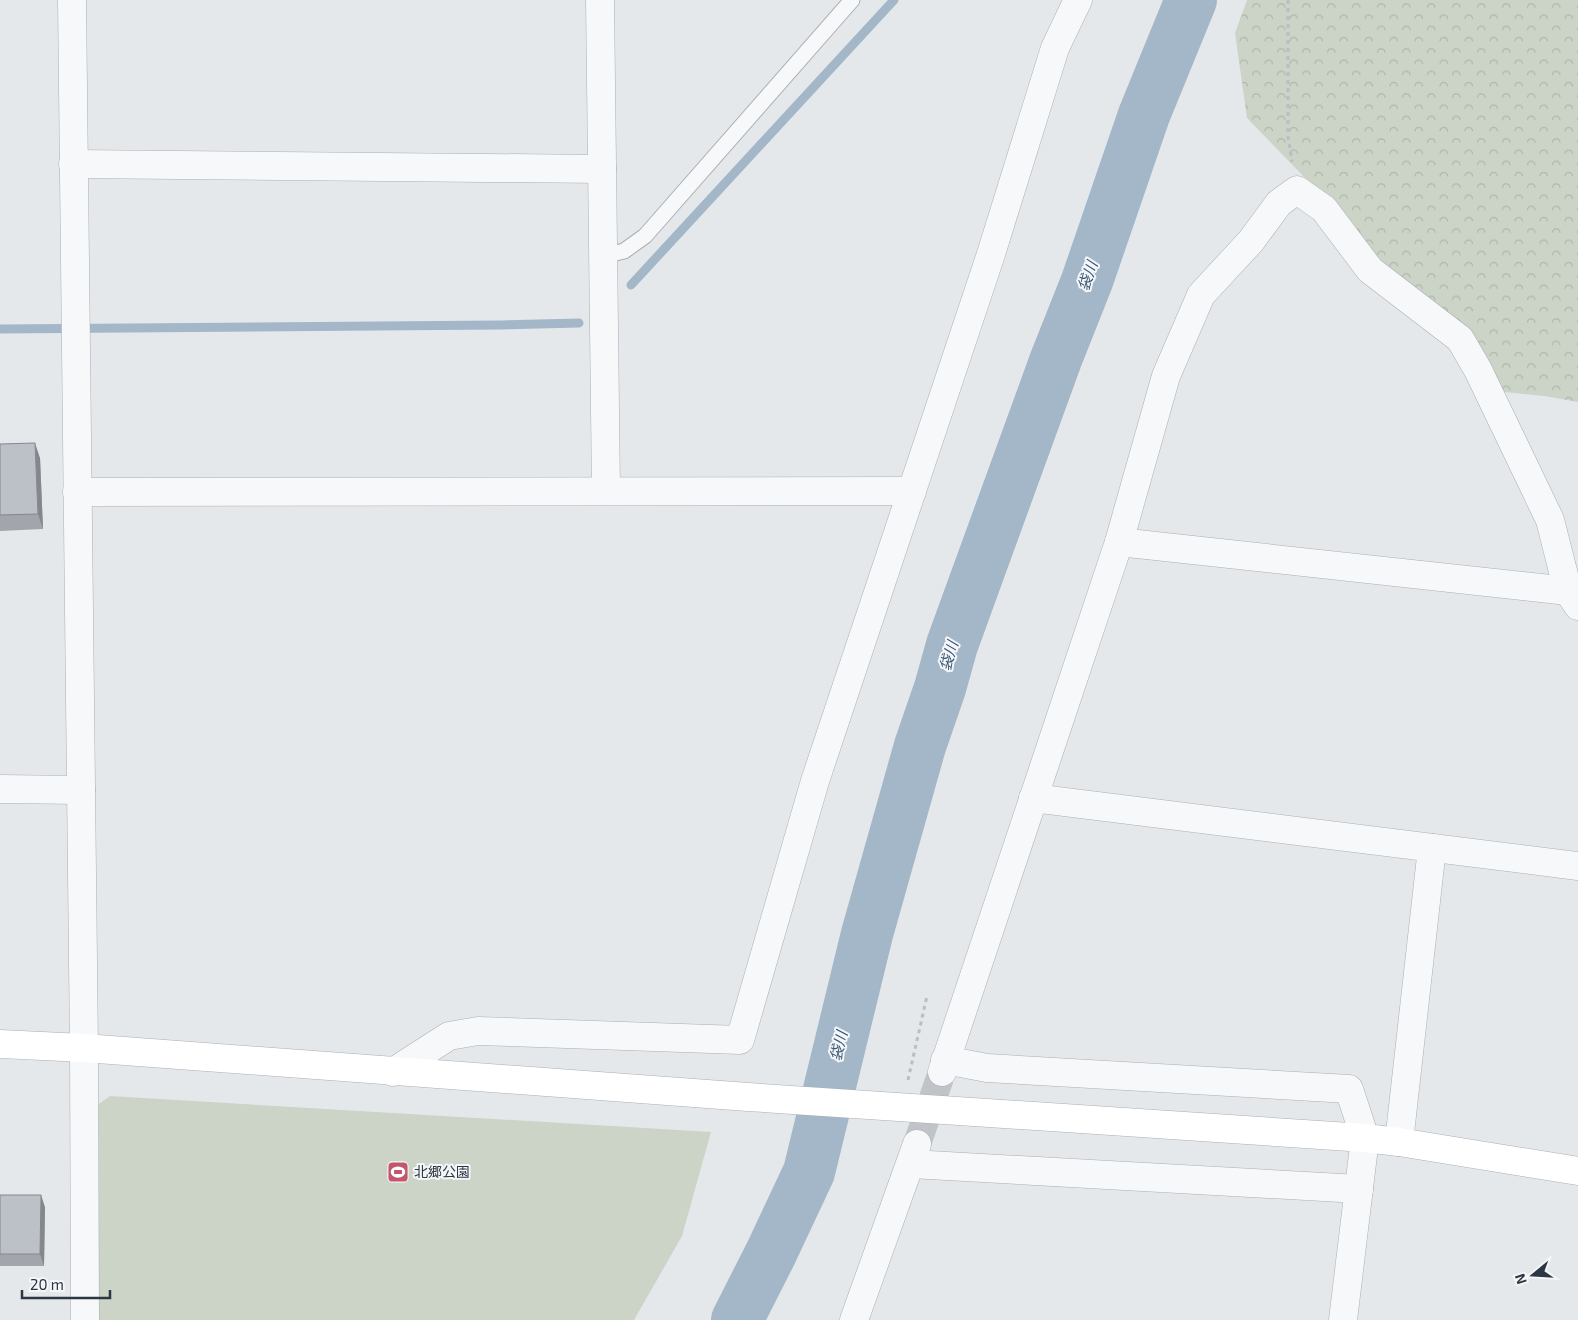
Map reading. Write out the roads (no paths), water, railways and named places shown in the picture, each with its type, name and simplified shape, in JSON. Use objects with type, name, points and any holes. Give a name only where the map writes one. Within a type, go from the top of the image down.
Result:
[{"type":"street","points":[[72,0],[84,1048],[85,1320]]},
{"type":"street","points":[[600,0],[606,492]]},
{"type":"street","points":[[393,1072],[449,1036],[478,1030],[740,1040],[815,781],[991,254],[1055,48],[1078,0]]},
{"type":"street","points":[[73,164],[602,170]]},
{"type":"street","points":[[1119,542],[1573,599],[1550,520],[1478,370],[1460,339],[1370,270],[1324,210],[1297,190],[1279,203],[1251,241],[1200,295],[1166,376],[1119,542],[943,1066],[1349,1089],[1365,1138],[1343,1320]]},
{"type":"street","points":[[77,492],[912,492]]},
{"type":"street","points":[[0,789],[81,790]]},
{"type":"street","points":[[1033,798],[1578,866]]},
{"type":"street","points":[[1399,1142],[1432,848]]},
{"type":"street","points":[[0,1044],[84,1048],[748,1097],[1365,1138],[1578,1171]]},
{"type":"street","points":[[854,1320],[914,1154],[1359,1189]]},
{"type":"lane","points":[[603,256],[624,251],[645,236],[852,0]]},
{"type":"waterway","points":[[631,285],[894,0]]},
{"type":"waterway","name":"袋川","points":[[737,1320],[809,1172],[867,934],[920,746],[940,688],[952,645],[1056,359],[1087,281],[1144,115],[1191,0]]},
{"type":"waterway","points":[[0,329],[579,323]]},
{"type":"tunnel","points":[[917,1144],[942,1072]]},
{"type":"place","name":"北郷公園","points":[[398,1172]]}]
